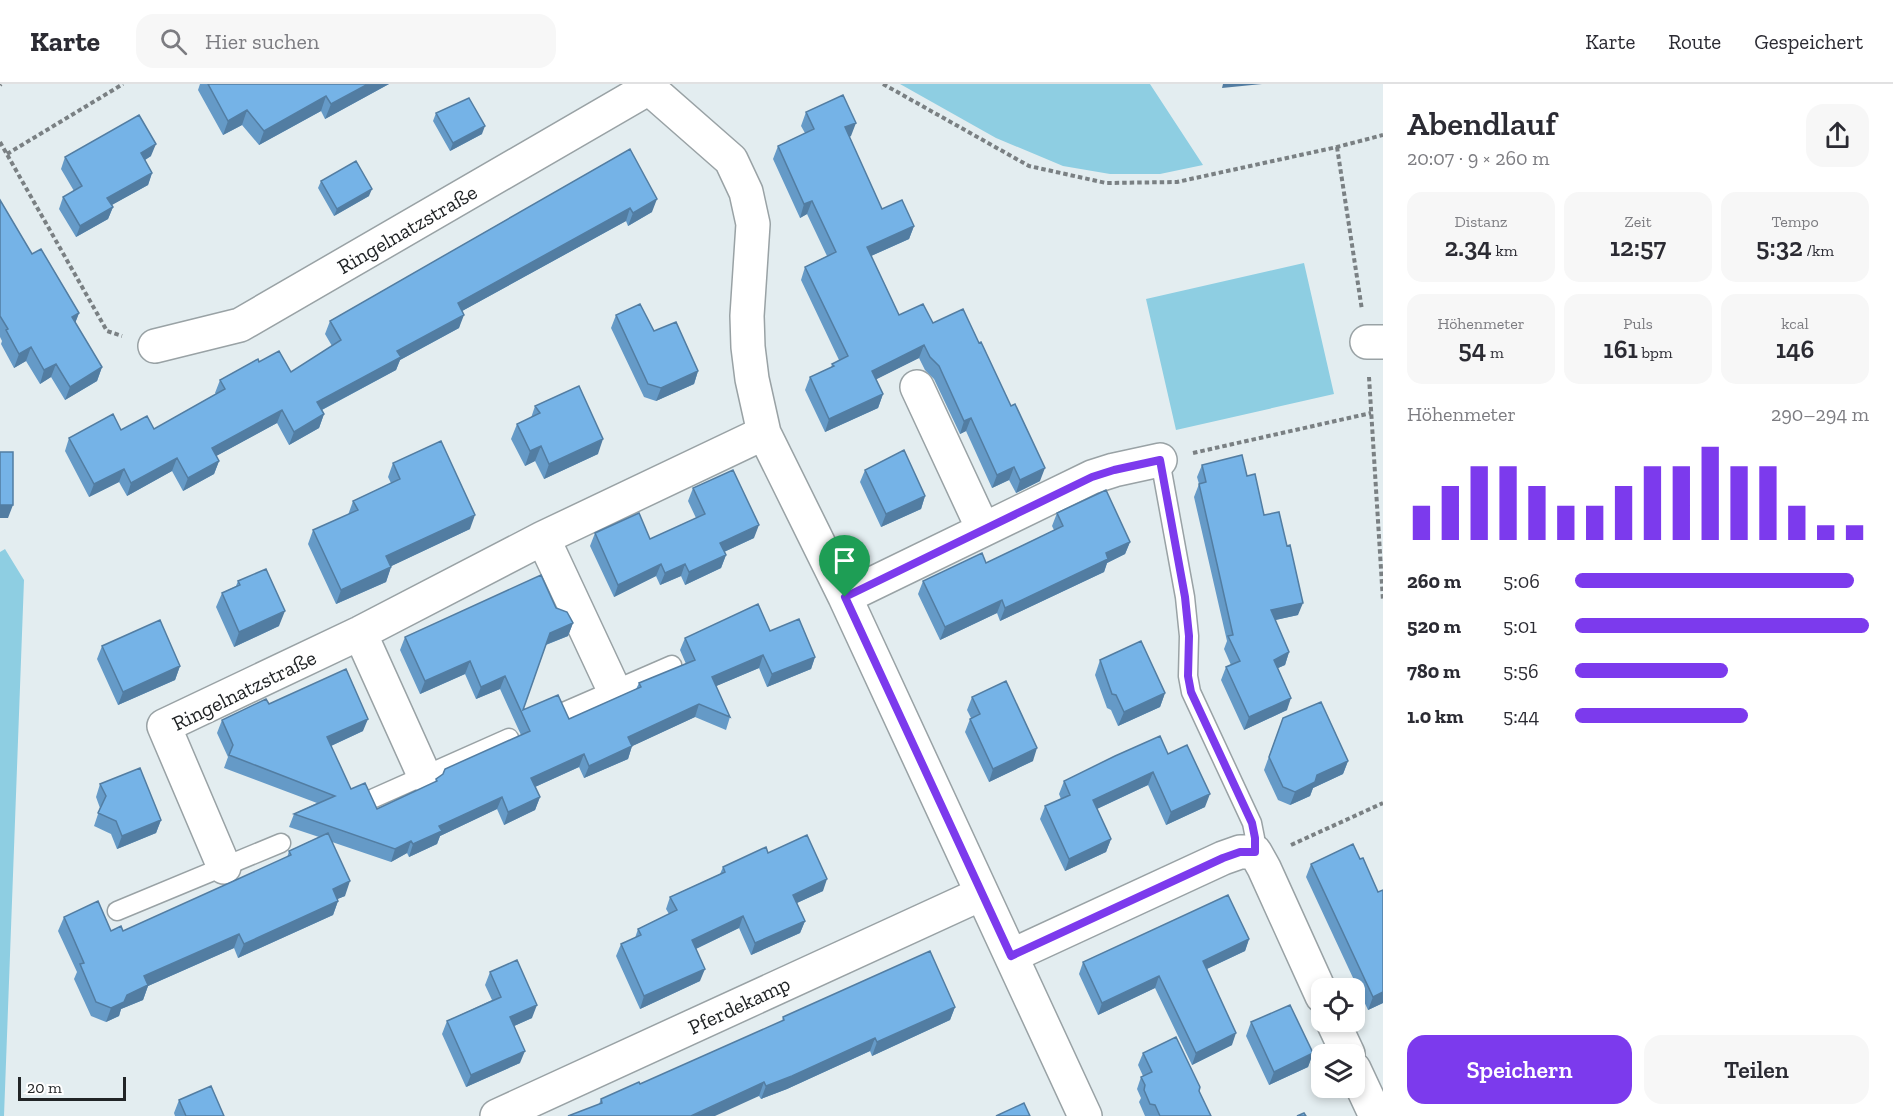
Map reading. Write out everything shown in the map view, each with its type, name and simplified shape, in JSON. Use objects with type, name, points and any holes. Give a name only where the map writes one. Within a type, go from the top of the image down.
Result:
[{"type":"street","name":"Ringelnatzstraße","points":[[155,346],[240,325],[649,86],[731,160],[746,192],[753,224],[747,316],[748,347],[752,380],[764,433],[845,597],[1085,1116]]},
{"type":"street","points":[[917,387],[983,529]]},
{"type":"street","name":"Ringelnatzstraße","points":[[224,867],[164,726],[360,633],[543,538],[764,433]]},
{"type":"street","points":[[845,597],[1092,477],[1160,460]]},
{"type":"street","points":[[543,538],[614,690]]},
{"type":"street","points":[[360,633],[424,775]]},
{"type":"street","points":[[1011,956],[1223,858],[1240,852],[1255,852],[1314,978]]},
{"type":"street","name":"Pferdekamp","points":[[497,1116],[981,894]]},
{"type":"street","points":[[1365,1092],[1376,1116]]},
{"type":"lane","points":[[1160,460],[1185,597],[1189,636],[1187,667],[1191,692],[1252,823],[1255,852]]},
{"type":"lane","points":[[566,711],[672,664]]},
{"type":"lane","points":[[374,798],[509,738]]},
{"type":"lane","points":[[117,910],[281,843]]},
{"type":"path","points":[[7,154],[123,84]]},
{"type":"path","points":[[883,84],[1029,166],[1106,183],[1177,182],[1383,135]]},
{"type":"path","points":[[0,142],[107,331],[155,346]]},
{"type":"path","points":[[1337,147],[1375,342],[1371,413],[1383,601]]},
{"type":"path","points":[[1160,460],[1371,413]]},
{"type":"path","points":[[1255,852],[1286,847],[1383,803]]},
{"type":"shaded area","points":[[900,84],[1150,84],[1203,165],[1160,174],[1110,174],[1063,166],[996,138]]},
{"type":"shaded area","points":[[1304,263],[1334,394],[1176,430],[1146,299]]},
{"type":"shaded area","points":[[5,549],[24,580],[4,1116],[0,1116],[0,552]]},
{"type":"building","points":[[208,84],[368,84],[331,104],[326,96],[264,131],[247,110],[228,121]]},
{"type":"building","points":[[843,95],[856,123],[845,127],[882,209],[902,200],[914,226],[867,247],[899,315],[923,304],[933,323],[963,309],[1011,406],[1015,404],[1045,468],[1020,480],[1014,467],[997,475],[971,418],[964,421],[939,366],[930,357],[924,345],[872,371],[883,394],[829,419],[810,377],[834,366],[832,364],[848,356],[805,267],[836,252],[812,201],[804,204],[778,146],[814,129],[806,112]]},
{"type":"building","points":[[469,98],[485,126],[453,143],[436,113]]},
{"type":"building","points":[[139,115],[156,144],[141,153],[152,173],[107,198],[113,207],[80,226],[63,197],[82,186],[65,157]]},
{"type":"building","points":[[630,149],[657,199],[633,213],[630,208],[458,303],[464,315],[397,351],[401,357],[317,402],[324,414],[294,432],[282,410],[212,448],[219,461],[188,478],[177,458],[131,483],[124,469],[94,484],[69,438],[113,414],[121,430],[147,416],[154,429],[225,389],[220,380],[258,359],[259,362],[279,351],[291,372],[341,340],[330,321]]},
{"type":"building","points":[[356,161],[372,189],[337,209],[321,181]]},
{"type":"building","points":[[0,200],[32,254],[41,249],[79,313],[72,317],[102,367],[70,387],[56,364],[44,370],[31,347],[19,354],[0,316]]},
{"type":"building","points":[[640,304],[654,331],[676,322],[698,371],[661,388],[648,384],[616,315]]},
{"type":"building","points":[[579,386],[603,439],[549,464],[541,446],[530,451],[517,424],[540,413],[535,406]]},
{"type":"building","points":[[441,441],[475,515],[386,556],[391,567],[341,590],[313,530],[358,510],[353,501],[400,479],[393,463]]},
{"type":"building","points":[[904,450],[925,496],[886,514],[865,470]]},
{"type":"building","points":[[0,452],[13,452],[13,505],[0,505]]},
{"type":"building","points":[[1242,455],[1247,476],[1255,474],[1264,515],[1279,512],[1287,546],[1290,545],[1303,603],[1271,610],[1289,652],[1274,660],[1291,698],[1249,717],[1226,667],[1240,661],[1228,636],[1233,635],[1199,484],[1206,482],[1202,465]]},
{"type":"building","points":[[733,470],[759,525],[720,543],[726,555],[689,572],[685,564],[665,573],[661,564],[618,585],[595,533],[639,513],[650,539],[705,514],[693,488]]},
{"type":"building","points":[[1106,490],[1130,542],[1106,553],[1108,559],[1005,608],[1002,600],[945,627],[923,581],[982,553],[986,563],[1063,526],[1057,513]]},
{"type":"building","points":[[266,569],[285,611],[239,632],[222,593],[240,585],[238,581]]},
{"type":"building","points":[[541,575],[556,608],[567,612],[573,623],[550,633],[523,710],[558,695],[569,719],[641,687],[639,683],[695,660],[685,638],[758,604],[770,631],[799,619],[815,657],[772,674],[763,655],[712,677],[730,717],[699,704],[628,737],[632,746],[589,766],[584,754],[531,778],[540,797],[508,812],[502,797],[439,826],[442,831],[395,849],[294,814],[335,796],[229,755],[233,745],[222,720],[266,699],[269,704],[346,669],[368,719],[327,737],[351,789],[365,783],[377,809],[437,781],[436,779],[443,774],[445,769],[530,731],[505,676],[481,687],[470,661],[425,681],[405,637]]},
{"type":"building","points":[[160,620],[180,666],[123,692],[102,646]]},
{"type":"building","points":[[1141,641],[1165,693],[1124,712],[1116,695],[1112,694],[1100,660]]},
{"type":"building","points":[[1006,681],[1037,748],[993,769],[970,719],[980,714],[972,697]]},
{"type":"building","points":[[1321,702],[1348,761],[1317,775],[1315,782],[1295,792],[1283,787],[1269,757],[1283,718]]},
{"type":"building","points":[[1160,736],[1168,754],[1187,745],[1210,794],[1171,812],[1153,772],[1093,800],[1111,839],[1069,859],[1045,806],[1070,795],[1064,781]]},
{"type":"building","points":[[140,768],[161,820],[122,836],[116,821],[98,813],[106,796],[100,784]]},
{"type":"building","points":[[328,833],[350,881],[333,889],[338,901],[244,944],[239,934],[144,976],[148,985],[127,995],[124,1002],[111,1008],[96,1002],[80,964],[84,963],[64,917],[98,901],[111,931],[121,926],[123,931],[291,855],[289,851]]},
{"type":"building","points":[[807,835],[827,879],[793,895],[805,921],[755,943],[743,916],[692,940],[705,969],[644,996],[621,944],[641,935],[638,929],[677,910],[670,897],[725,872],[723,867],[766,847],[768,853]]},
{"type":"building","points":[[1353,844],[1360,859],[1363,858],[1378,892],[1383,890],[1383,992],[1373,997],[1311,864]]},
{"type":"building","points":[[1228,895],[1249,939],[1203,961],[1236,1033],[1196,1053],[1159,976],[1102,1003],[1083,962]]},
{"type":"building","points":[[930,951],[955,1007],[877,1042],[875,1038],[792,1076],[766,1086],[764,1082],[691,1116],[568,1116],[602,1103],[601,1099],[784,1020],[783,1017]]},
{"type":"building","points":[[517,960],[537,1005],[510,1017],[525,1051],[471,1075],[447,1021],[501,997],[490,972]]},
{"type":"building","points":[[1290,1005],[1311,1049],[1311,1054],[1274,1072],[1251,1022]]},
{"type":"building","points":[[1176,1037],[1211,1116],[1160,1116],[1155,1105],[1150,1104],[1141,1077],[1152,1072],[1143,1053]]},
{"type":"building","points":[[211,1086],[224,1116],[186,1116],[179,1100]]},
{"type":"building","points":[[1024,1103],[1030,1116],[996,1116]]},
{"type":"route","points":[[1160,460],[1185,597],[1189,636],[1188,676],[1191,692],[1252,823],[1255,852],[1240,852],[1223,858],[1011,956],[845,597],[1092,477],[1160,460]]}]
